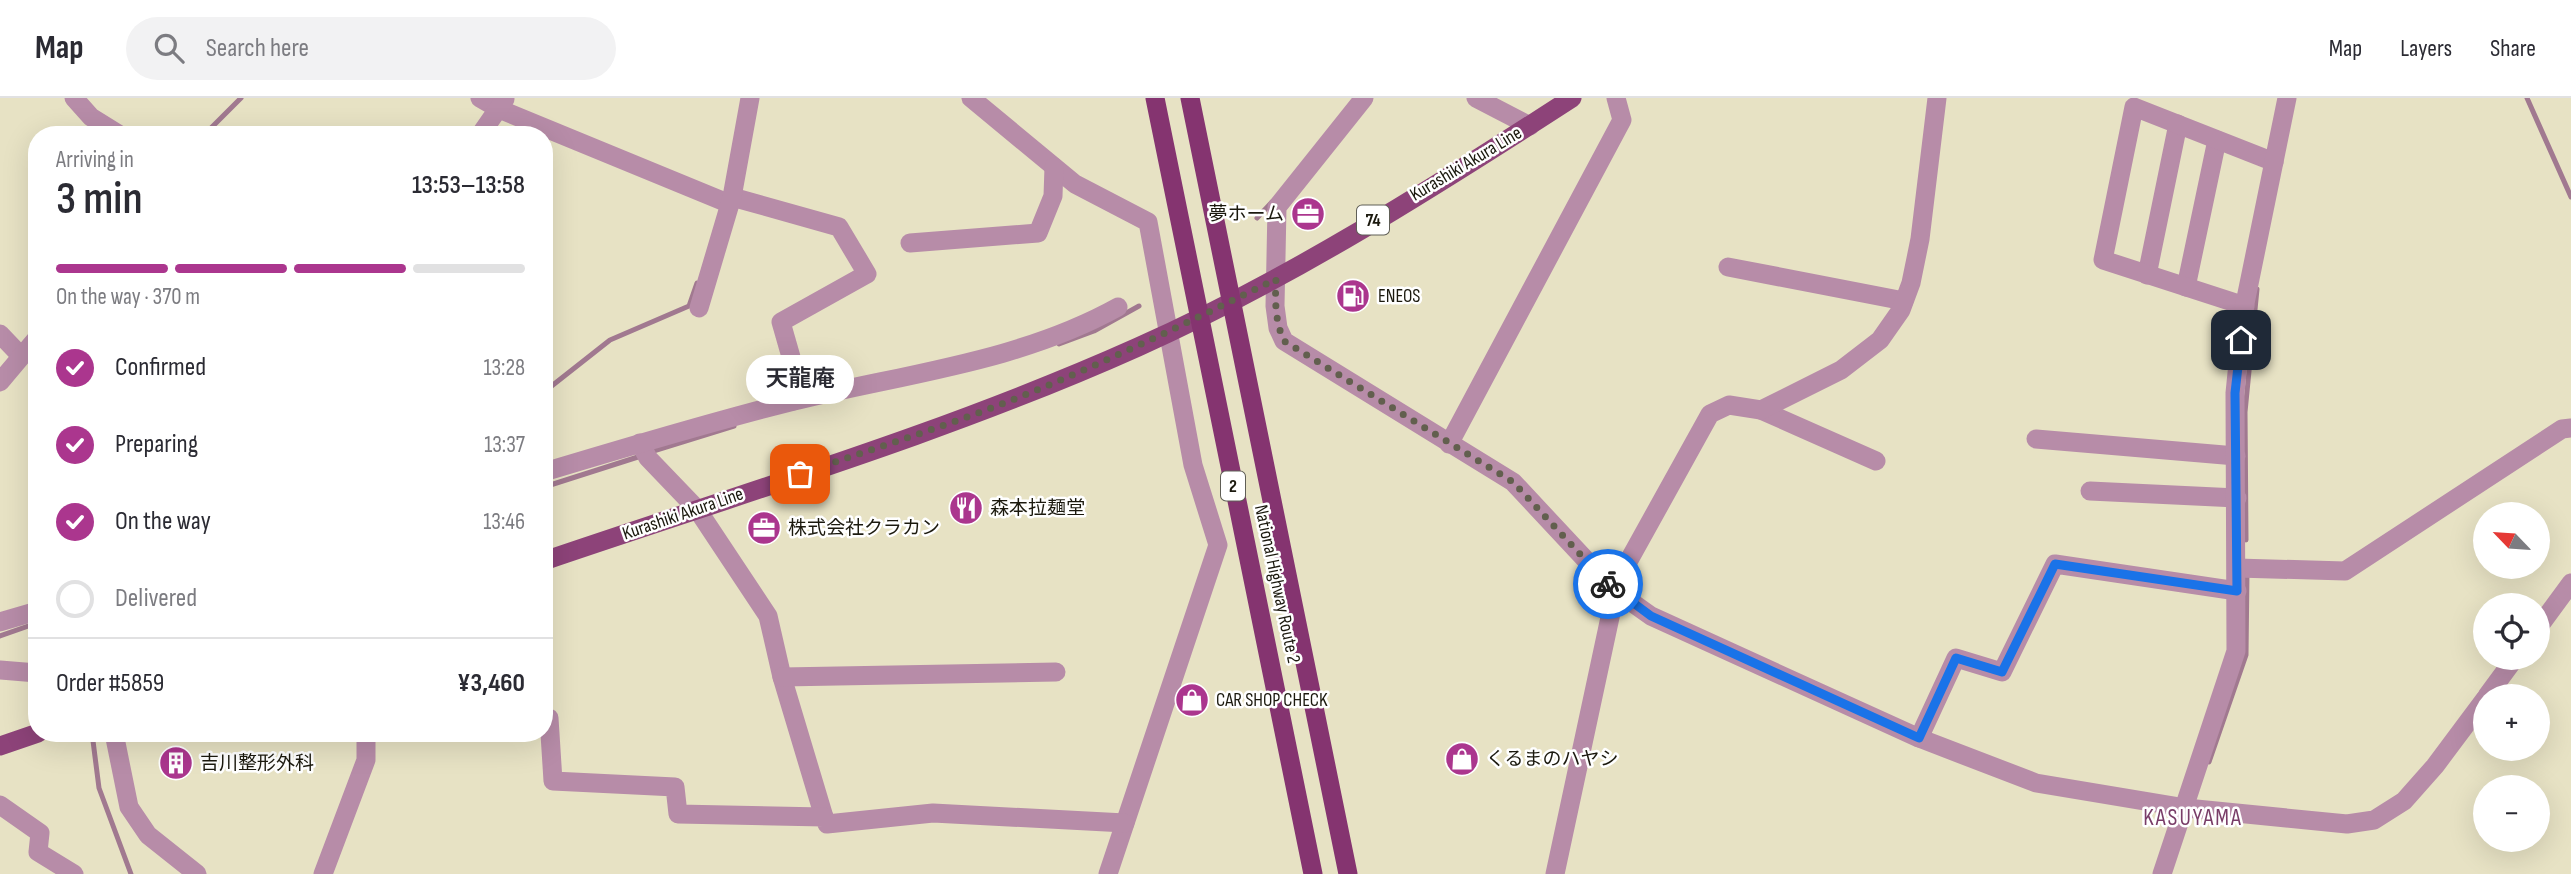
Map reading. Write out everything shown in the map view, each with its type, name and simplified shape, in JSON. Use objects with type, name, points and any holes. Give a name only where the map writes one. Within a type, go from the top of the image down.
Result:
[{"type":"highway","name":"National Highway Route 2","points":[[1155,98],[1313,874]]},
{"type":"highway","name":"National Highway Route 2","points":[[1190,98],[1348,874]]},
{"type":"main road","name":"Kurashiki Akura Line","points":[[553,558],[981,412],[1169,332],[1276,279],[1573,98]]},
{"type":"main road","points":[[0,746],[28,736]]},
{"type":"street","points":[[74,98],[91,117],[106,126]]},
{"type":"street","points":[[480,98],[502,104],[731,200],[839,227],[867,274],[780,322],[794,371],[793,401]]},
{"type":"street","points":[[699,308],[731,200],[750,98]]},
{"type":"street","points":[[971,98],[1054,167],[1100,199],[1148,222],[1194,465],[1218,545],[1108,874]]},
{"type":"street","points":[[1364,98],[1277,207],[1275,306],[1278,328],[1284,341],[1513,482],[1613,589],[1651,616],[1919,738],[2036,783],[2186,808],[2347,824],[2374,820],[2404,801],[2473,714]]},
{"type":"street","points":[[1476,98],[1530,125]]},
{"type":"street","points":[[1449,444],[1622,120],[1616,98]]},
{"type":"street","points":[[1761,410],[1841,370],[1880,340],[1904,301],[1920,239],[1937,98]]},
{"type":"street","points":[[2162,874],[2236,651],[2235,393],[2245,306],[2287,98]]},
{"type":"street","points":[[486,126],[502,104]]},
{"type":"street","points":[[2245,306],[2103,260],[2134,107],[2274,162]]},
{"type":"street","points":[[2147,275],[2178,124]]},
{"type":"street","points":[[2186,287],[2217,139]]},
{"type":"street","points":[[910,243],[1038,233],[1053,196],[1054,167]]},
{"type":"street","points":[[1728,267],[1904,301]]},
{"type":"street","points":[[553,470],[644,450],[793,401],[997,355],[1052,339],[1118,307]]},
{"type":"street","points":[[0,334],[21,356]]},
{"type":"street","points":[[0,382],[28,348]]},
{"type":"street","points":[[1555,874],[1612,608],[1613,589],[1710,414],[1729,405],[1761,410],[1876,461]]},
{"type":"street","points":[[2237,568],[2344,571],[2563,429],[2571,428]]},
{"type":"street","points":[[2036,439],[2236,456]]},
{"type":"street","points":[[644,450],[696,509],[768,616],[782,677],[827,824],[933,813],[1125,823]]},
{"type":"street","points":[[2090,491],[2237,498]]},
{"type":"street","points":[[1919,738],[1956,658],[2002,672],[2055,564],[2237,591]]},
{"type":"street","points":[[2550,612],[2571,583]]},
{"type":"street","points":[[0,622],[28,614]]},
{"type":"street","points":[[0,670],[28,672]]},
{"type":"street","points":[[782,677],[1056,672]]},
{"type":"street","points":[[116,742],[129,807],[148,835],[197,874]]},
{"type":"street","points":[[323,874],[366,760],[366,742]]},
{"type":"street","points":[[551,742],[553,781],[675,787],[678,814],[824,817]]},
{"type":"street","points":[[0,805],[40,833],[38,852],[74,874]]},
{"type":"waterway","points":[[213,126],[241,98]]},
{"type":"waterway","points":[[2527,98],[2571,197]]},
{"type":"waterway","points":[[1257,218],[1272,202]]},
{"type":"waterway","points":[[553,385],[610,340],[689,306],[697,283]]},
{"type":"waterway","points":[[2246,540],[2245,412],[2257,289]]},
{"type":"waterway","points":[[1059,344],[1094,331],[1139,306]]},
{"type":"waterway","points":[[650,452],[734,426]]},
{"type":"waterway","points":[[553,484],[641,456]]},
{"type":"waterway","points":[[2209,762],[2246,655],[2247,572]]},
{"type":"waterway","points":[[0,636],[28,626]]},
{"type":"waterway","points":[[93,742],[99,788],[131,874]]},
{"type":"way so far","points":[[800,474],[981,412],[1139,346],[1276,279],[1275,306],[1278,328],[1284,341],[1513,482],[1608,584]]},
{"type":"place","name":"夢ホーム","points":[[1308,214]]},
{"type":"place","name":"ENEOS","points":[[1353,296]]},
{"type":"place","name":"天龍庵","points":[[800,474]]},
{"type":"place","name":"森本拉麺堂","points":[[966,508]]},
{"type":"place","name":"株式会社クラカン","points":[[764,528]]},
{"type":"place","name":"CAR SHOP CHECK","points":[[1192,700]]},
{"type":"place","name":"くるまのハヤシ","points":[[1462,759]]},
{"type":"place","name":"吉川整形外科","points":[[176,763]]},
{"type":"district","name":"KASUYAMA","points":[[2193,818]]},
{"type":"route","points":[[1608,584],[1651,616],[1919,738],[1956,658],[2002,672],[2055,564],[2237,591],[2235,393],[2241,340]]}]
